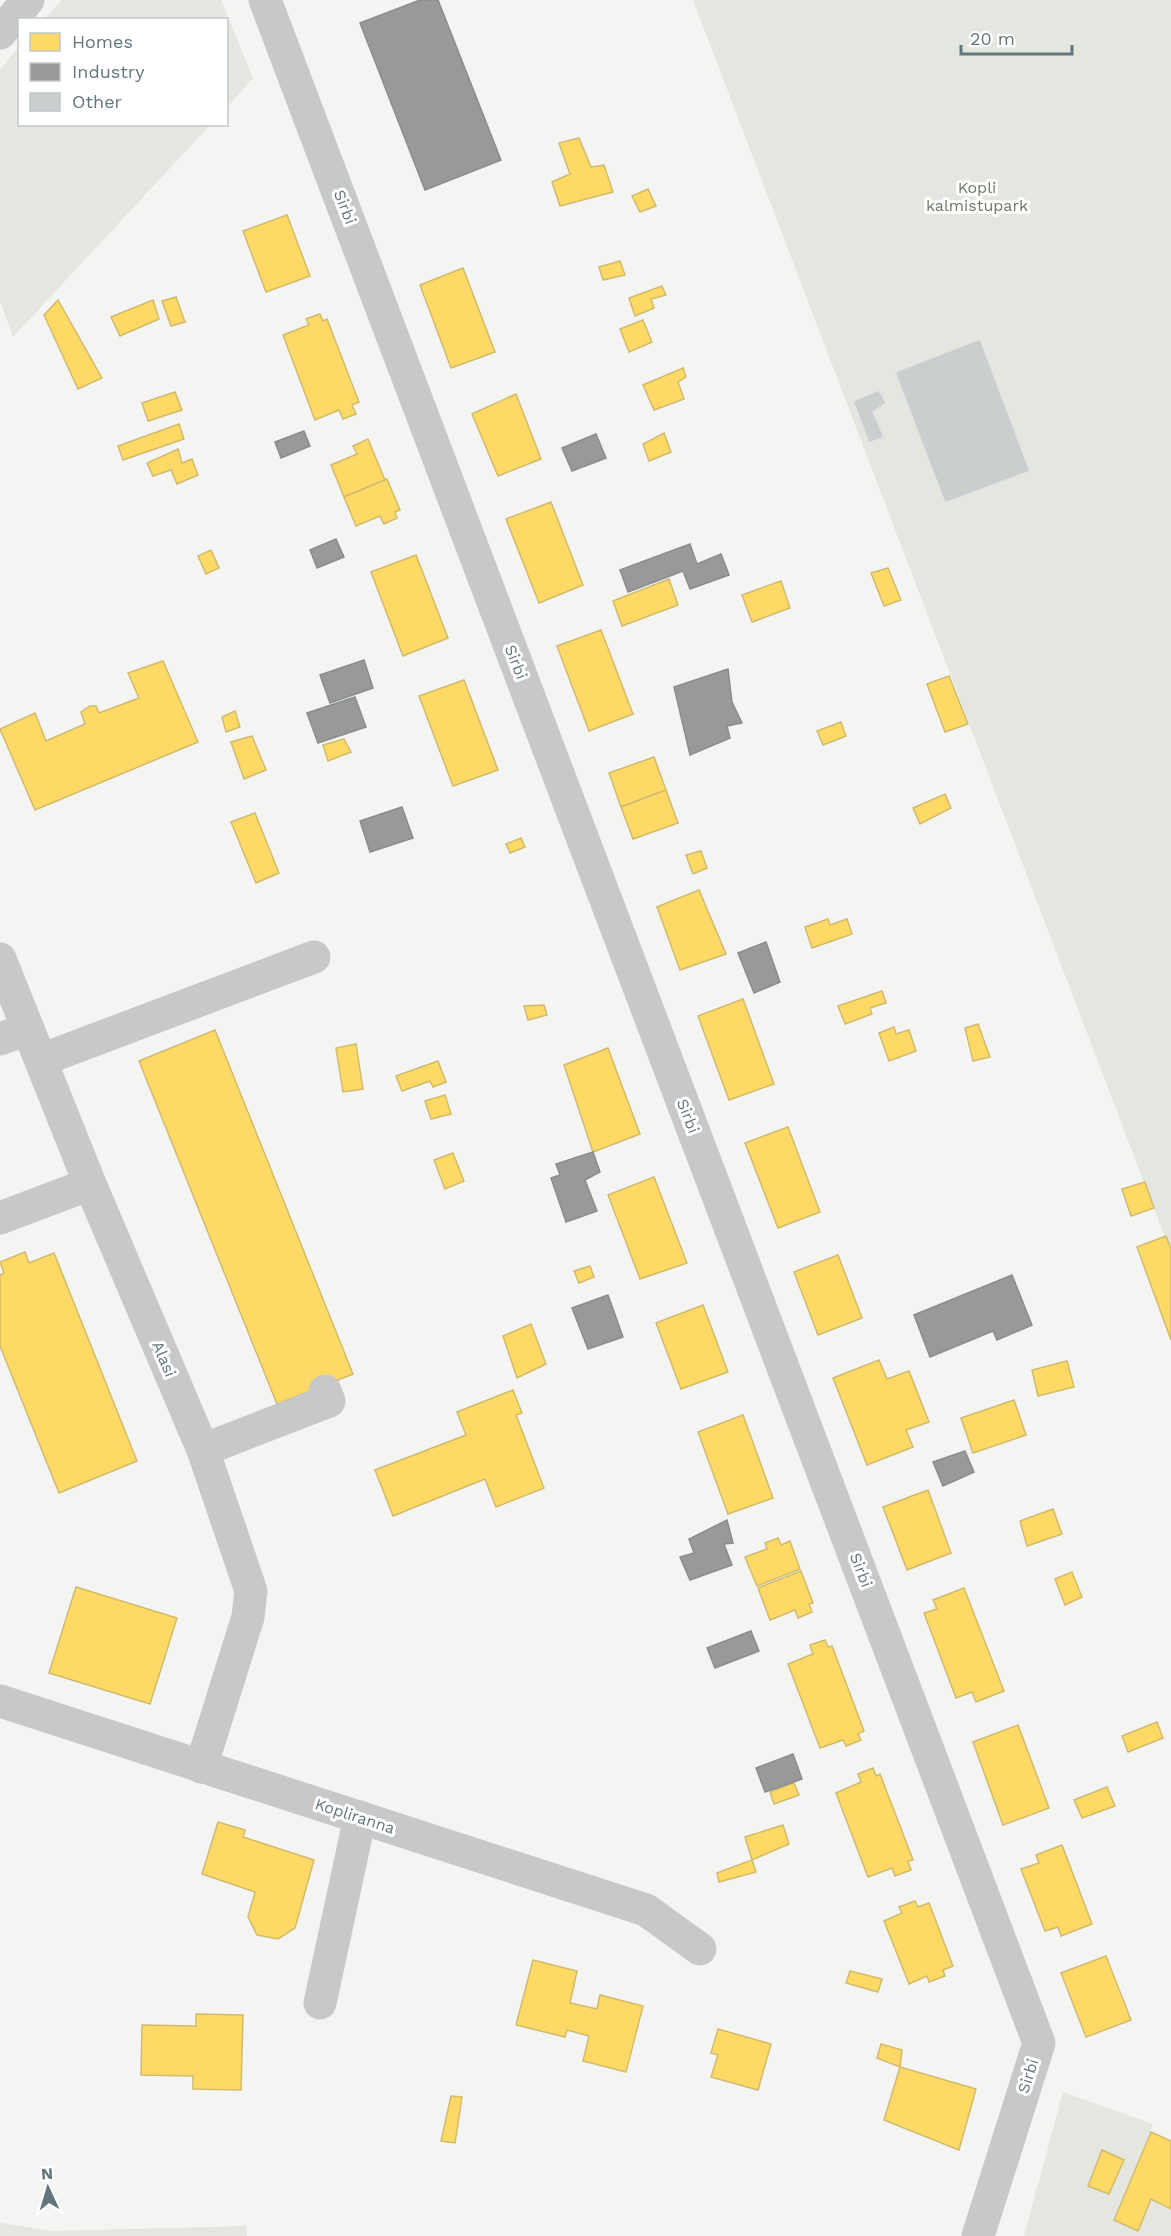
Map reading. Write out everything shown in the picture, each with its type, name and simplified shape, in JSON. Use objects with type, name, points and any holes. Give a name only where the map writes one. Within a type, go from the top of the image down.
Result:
[{"type":"street","points":[[0,33],[28,0]]},
{"type":"street","name":"Sirbi","points":[[265,0],[1039,2043],[978,2236]]},
{"type":"street","points":[[41,1060],[314,957]]},
{"type":"street","name":"Alasi","points":[[0,960],[14,1034],[41,1060],[90,1184],[202,1450],[251,1591],[248,1617],[201,1767]]},
{"type":"street","points":[[0,1218],[90,1184]]},
{"type":"street","points":[[202,1450],[329,1401],[325,1391]]},
{"type":"street","name":"Kopliranna","points":[[0,1701],[646,1910],[700,1949]]},
{"type":"street","points":[[320,2002],[360,1817]]},
{"type":"green space","points":[[62,0],[221,0],[253,78],[228,106],[228,18],[45,18]]},
{"type":"green space","name":"Kopli kalmistupark","points":[[693,0],[1171,0],[1171,1253]]},
{"type":"green space","points":[[18,48],[18,126],[209,126],[13,337],[0,301],[0,69]]},
{"type":"green space","points":[[1063,2092],[1153,2124],[1114,2220],[1138,2231],[1151,2199],[1171,2209],[1171,2236],[1024,2236]],"holes":[[[1102,2150],[1123,2160],[1109,2194],[1088,2186]]]},
{"type":"green space","points":[[0,2223],[52,2231],[246,2226],[247,2236],[0,2236]]},
{"type":"building: Homes","points":[[579,138],[591,167],[604,165],[613,192],[560,206],[552,182],[570,174],[559,143]]},
{"type":"building: Homes","points":[[648,189],[656,206],[640,212],[632,196]]},
{"type":"building: Homes","points":[[287,215],[310,276],[266,292],[243,231]]},
{"type":"building: Homes","points":[[620,261],[625,275],[603,280],[599,267]]},
{"type":"building: Homes","points":[[463,268],[495,352],[451,368],[420,285]]},
{"type":"building: Homes","points":[[662,286],[666,295],[651,299],[654,308],[635,316],[629,298]]},
{"type":"building: Homes","points":[[176,297],[185,322],[171,326],[162,301]]},
{"type":"building: Homes","points":[[58,300],[102,378],[78,389],[44,315]]},
{"type":"building: Homes","points":[[153,300],[159,319],[120,336],[111,317]]},
{"type":"building: Homes","points":[[320,314],[323,321],[327,319],[359,402],[352,405],[356,414],[343,419],[339,410],[315,420],[283,335],[309,325],[306,319]]},
{"type":"building: Homes","points":[[643,320],[652,342],[629,352],[620,329]]},
{"type":"building: Homes","points":[[683,368],[686,377],[678,382],[684,399],[654,410],[643,385]]},
{"type":"building: Homes","points":[[175,392],[182,410],[148,421],[142,403]]},
{"type":"building: Homes","points":[[516,394],[541,459],[498,476],[472,414]]},
{"type":"building: Homes","points":[[179,424],[184,439],[123,460],[118,446]]},
{"type":"building: Homes","points":[[664,433],[671,452],[649,461],[643,444]]},
{"type":"building: Homes","points":[[368,439],[385,480],[344,497],[331,465],[357,454],[353,446]]},
{"type":"building: Homes","points":[[178,449],[182,463],[192,459],[198,475],[177,484],[171,470],[153,476],[147,463]]},
{"type":"building: Homes","points":[[387,479],[400,510],[395,512],[397,518],[384,524],[380,516],[356,526],[344,497]]},
{"type":"building: Homes","points":[[551,502],[583,585],[539,603],[506,519]]},
{"type":"building: Homes","points":[[211,550],[219,568],[206,574],[198,556]]},
{"type":"building: Homes","points":[[416,555],[448,638],[403,656],[371,572]]},
{"type":"building: Homes","points":[[888,568],[901,600],[884,606],[871,573]]},
{"type":"building: Homes","points":[[669,579],[678,605],[622,626],[613,601]]},
{"type":"building: Homes","points":[[781,581],[790,608],[752,622],[742,595]]},
{"type":"building: Homes","points":[[601,630],[633,714],[589,731],[557,646]]},
{"type":"building: Homes","points":[[163,661],[198,742],[35,810],[0,729],[35,713],[46,741],[85,724],[81,712],[90,706],[96,706],[99,713],[139,698],[128,673]]},
{"type":"building: Homes","points":[[949,676],[968,724],[945,732],[927,684]]},
{"type":"building: Homes","points":[[464,680],[498,770],[453,786],[419,696]]},
{"type":"building: Homes","points":[[235,711],[240,727],[226,732],[222,717]]},
{"type":"building: Homes","points":[[841,722],[846,736],[823,745],[817,731]]},
{"type":"building: Homes","points":[[252,736],[266,770],[244,779],[231,742]]},
{"type":"building: Homes","points":[[344,739],[351,752],[328,761],[323,745]]},
{"type":"building: Homes","points":[[654,757],[666,790],[621,807],[609,773]]},
{"type":"building: Homes","points":[[666,790],[678,823],[633,839],[621,807]]},
{"type":"building: Homes","points":[[945,794],[951,808],[920,824],[913,808]]},
{"type":"building: Homes","points":[[255,813],[279,873],[256,883],[231,822]]},
{"type":"building: Homes","points":[[521,838],[525,847],[510,853],[506,844]]},
{"type":"building: Homes","points":[[701,851],[707,868],[693,874],[686,855]]},
{"type":"building: Homes","points":[[699,890],[726,954],[680,970],[657,907]]},
{"type":"building: Homes","points":[[828,919],[830,925],[847,919],[852,934],[812,948],[805,927]]},
{"type":"building: Homes","points":[[882,991],[886,1003],[870,1008],[872,1014],[845,1024],[838,1006]]},
{"type":"building: Homes","points":[[743,999],[774,1084],[729,1100],[698,1016]]},
{"type":"building: Homes","points":[[544,1005],[547,1015],[528,1020],[524,1006]]},
{"type":"building: Homes","points":[[978,1024],[990,1057],[973,1061],[965,1028]]},
{"type":"building: Homes","points":[[894,1027],[896,1034],[909,1030],[916,1051],[889,1061],[879,1033]]},
{"type":"building: Homes","points":[[215,1030],[353,1374],[277,1404],[139,1061]]},
{"type":"building: Homes","points":[[356,1044],[363,1089],[343,1092],[336,1048]]},
{"type":"building: Homes","points":[[608,1048],[640,1134],[593,1152],[564,1065]]},
{"type":"building: Homes","points":[[438,1061],[446,1082],[433,1087],[430,1081],[402,1091],[396,1076]]},
{"type":"building: Homes","points":[[445,1095],[451,1114],[431,1119],[425,1101]]},
{"type":"building: Homes","points":[[788,1127],[820,1212],[778,1228],[745,1143]]},
{"type":"building: Homes","points":[[453,1153],[464,1181],[445,1189],[434,1160]]},
{"type":"building: Homes","points":[[654,1177],[687,1263],[640,1279],[608,1195]]},
{"type":"building: Homes","points":[[1145,1182],[1154,1208],[1131,1216],[1122,1189]]},
{"type":"building: Homes","points":[[1166,1236],[1171,1249],[1171,1340],[1137,1247]]},
{"type":"building: Homes","points":[[25,1252],[29,1263],[54,1253],[137,1461],[59,1493],[0,1346],[0,1275],[4,1273],[0,1262]]},
{"type":"building: Homes","points":[[838,1255],[862,1318],[818,1335],[794,1272]]},
{"type":"building: Homes","points":[[590,1266],[594,1277],[579,1283],[574,1271]]},
{"type":"building: Homes","points":[[703,1305],[728,1372],[681,1389],[656,1323]]},
{"type":"building: Homes","points":[[531,1324],[546,1364],[517,1378],[503,1336]]},
{"type":"building: Homes","points":[[879,1360],[887,1379],[909,1371],[929,1422],[906,1430],[913,1447],[867,1465],[833,1378]]},
{"type":"building: Homes","points":[[1067,1361],[1074,1387],[1038,1396],[1032,1370]]},
{"type":"building: Homes","points":[[513,1390],[522,1413],[516,1415],[544,1488],[496,1507],[485,1479],[393,1516],[375,1470],[466,1435],[457,1412]]},
{"type":"building: Homes","points":[[1014,1400],[1026,1435],[973,1453],[961,1418]]},
{"type":"building: Homes","points":[[743,1415],[773,1498],[728,1514],[698,1432]]},
{"type":"building: Homes","points":[[928,1490],[951,1553],[907,1570],[883,1507]]},
{"type":"building: Homes","points":[[1053,1509],[1062,1534],[1027,1546],[1020,1521]]},
{"type":"building: Homes","points":[[778,1538],[781,1545],[790,1541],[800,1569],[757,1586],[745,1557],[767,1549],[765,1543]]},
{"type":"building: Homes","points":[[801,1571],[813,1603],[809,1604],[812,1612],[798,1618],[795,1610],[770,1620],[758,1588]]},
{"type":"building: Homes","points":[[1072,1572],[1082,1597],[1065,1605],[1055,1579]]},
{"type":"building: Homes","points":[[76,1587],[177,1618],[150,1704],[49,1673]]},
{"type":"building: Homes","points":[[964,1588],[1004,1691],[976,1702],[972,1692],[956,1698],[924,1613],[937,1609],[933,1600]]},
{"type":"building: Homes","points":[[825,1640],[828,1647],[832,1646],[864,1731],[858,1734],[861,1740],[846,1746],[843,1740],[820,1748],[788,1664],[813,1654],[810,1645]]},
{"type":"building: Homes","points":[[1157,1722],[1163,1738],[1128,1752],[1122,1736]]},
{"type":"building: Homes","points":[[1018,1725],[1049,1808],[1003,1825],[973,1742]]},
{"type":"building: Homes","points":[[873,1768],[876,1776],[880,1774],[913,1860],[908,1861],[911,1870],[895,1876],[892,1868],[868,1877],[836,1793],[861,1782],[858,1774]]},
{"type":"building: Homes","points":[[794,1783],[799,1795],[774,1804],[770,1792]]},
{"type":"building: Homes","points":[[1107,1787],[1115,1806],[1082,1818],[1074,1800]]},
{"type":"building: Homes","points":[[218,1822],[245,1830],[243,1837],[314,1860],[295,1928],[278,1939],[257,1935],[248,1917],[255,1892],[202,1874]]},
{"type":"building: Homes","points":[[783,1825],[789,1844],[752,1860],[745,1837]]},
{"type":"building: Homes","points":[[1062,1845],[1092,1924],[1061,1936],[1058,1927],[1045,1931],[1021,1869],[1039,1863],[1036,1855]]},
{"type":"building: Homes","points":[[752,1860],[756,1872],[719,1882],[717,1873]]},
{"type":"building: Homes","points":[[915,1901],[918,1907],[929,1903],[953,1966],[943,1970],[945,1976],[929,1982],[927,1976],[909,1984],[884,1921],[902,1913],[899,1907]]},
{"type":"building: Homes","points":[[1106,1956],[1131,2020],[1086,2037],[1061,1973]]},
{"type":"building: Homes","points":[[533,1960],[577,1971],[570,2003],[597,2009],[600,1995],[643,2006],[626,2072],[583,2061],[589,2036],[567,2030],[565,2037],[516,2025]]},
{"type":"building: Homes","points":[[850,1971],[882,1979],[878,1992],[846,1983]]},
{"type":"building: Homes","points":[[196,2014],[243,2015],[241,2090],[193,2089],[193,2076],[141,2075],[142,2025],[196,2026]]},
{"type":"building: Homes","points":[[718,2029],[771,2044],[758,2090],[711,2077],[718,2055],[711,2053]]},
{"type":"building: Homes","points":[[881,2044],[902,2050],[900,2067],[877,2058]]},
{"type":"building: Homes","points":[[900,2067],[976,2089],[959,2150],[884,2120]]},
{"type":"building: Homes","points":[[451,2096],[462,2097],[455,2143],[441,2141]]},
{"type":"building: Homes","points":[[1151,2132],[1171,2141],[1171,2209],[1151,2199],[1138,2231],[1114,2220]]},
{"type":"building: Homes","points":[[1102,2150],[1124,2160],[1109,2194],[1088,2186]]},
{"type":"building: Industry","points":[[420,0],[438,0],[501,160],[425,190],[360,23]]},
{"type":"building: Industry","points":[[304,431],[310,446],[281,458],[275,442]]},
{"type":"building: Industry","points":[[596,434],[606,458],[572,471],[562,448]]},
{"type":"building: Industry","points":[[336,539],[344,557],[317,568],[310,550]]},
{"type":"building: Industry","points":[[690,544],[697,564],[721,554],[729,575],[690,589],[683,571],[628,592],[620,570]]},
{"type":"building: Industry","points":[[364,660],[373,688],[330,703],[320,675]]},
{"type":"building: Industry","points":[[728,669],[732,702],[742,723],[727,726],[730,738],[690,755],[674,687]]},
{"type":"building: Industry","points":[[355,697],[366,727],[318,743],[307,713]]},
{"type":"building: Industry","points":[[402,807],[413,838],[370,852],[360,821]]},
{"type":"building: Industry","points":[[766,942],[780,982],[754,993],[738,953]]},
{"type":"building: Industry","points":[[593,1152],[600,1172],[585,1180],[597,1211],[566,1222],[551,1178],[560,1175],[556,1164]]},
{"type":"building: Industry","points":[[1012,1275],[1032,1325],[997,1340],[993,1331],[930,1357],[914,1315]]},
{"type":"building: Industry","points":[[608,1295],[623,1337],[588,1349],[572,1308]]},
{"type":"building: Industry","points":[[965,1451],[974,1472],[943,1486],[933,1462]]},
{"type":"building: Industry","points":[[727,1520],[733,1543],[724,1544],[732,1565],[690,1580],[680,1557],[694,1553],[689,1539]]},
{"type":"building: Industry","points":[[751,1631],[759,1651],[715,1668],[707,1648]]},
{"type":"building: Industry","points":[[793,1754],[802,1779],[765,1792],[756,1768]]},
{"type":"building: Other","points":[[980,339],[1030,471],[945,503],[895,372]]},
{"type":"building: Other","points":[[879,390],[886,403],[873,412],[884,437],[869,443],[853,401]]}]
